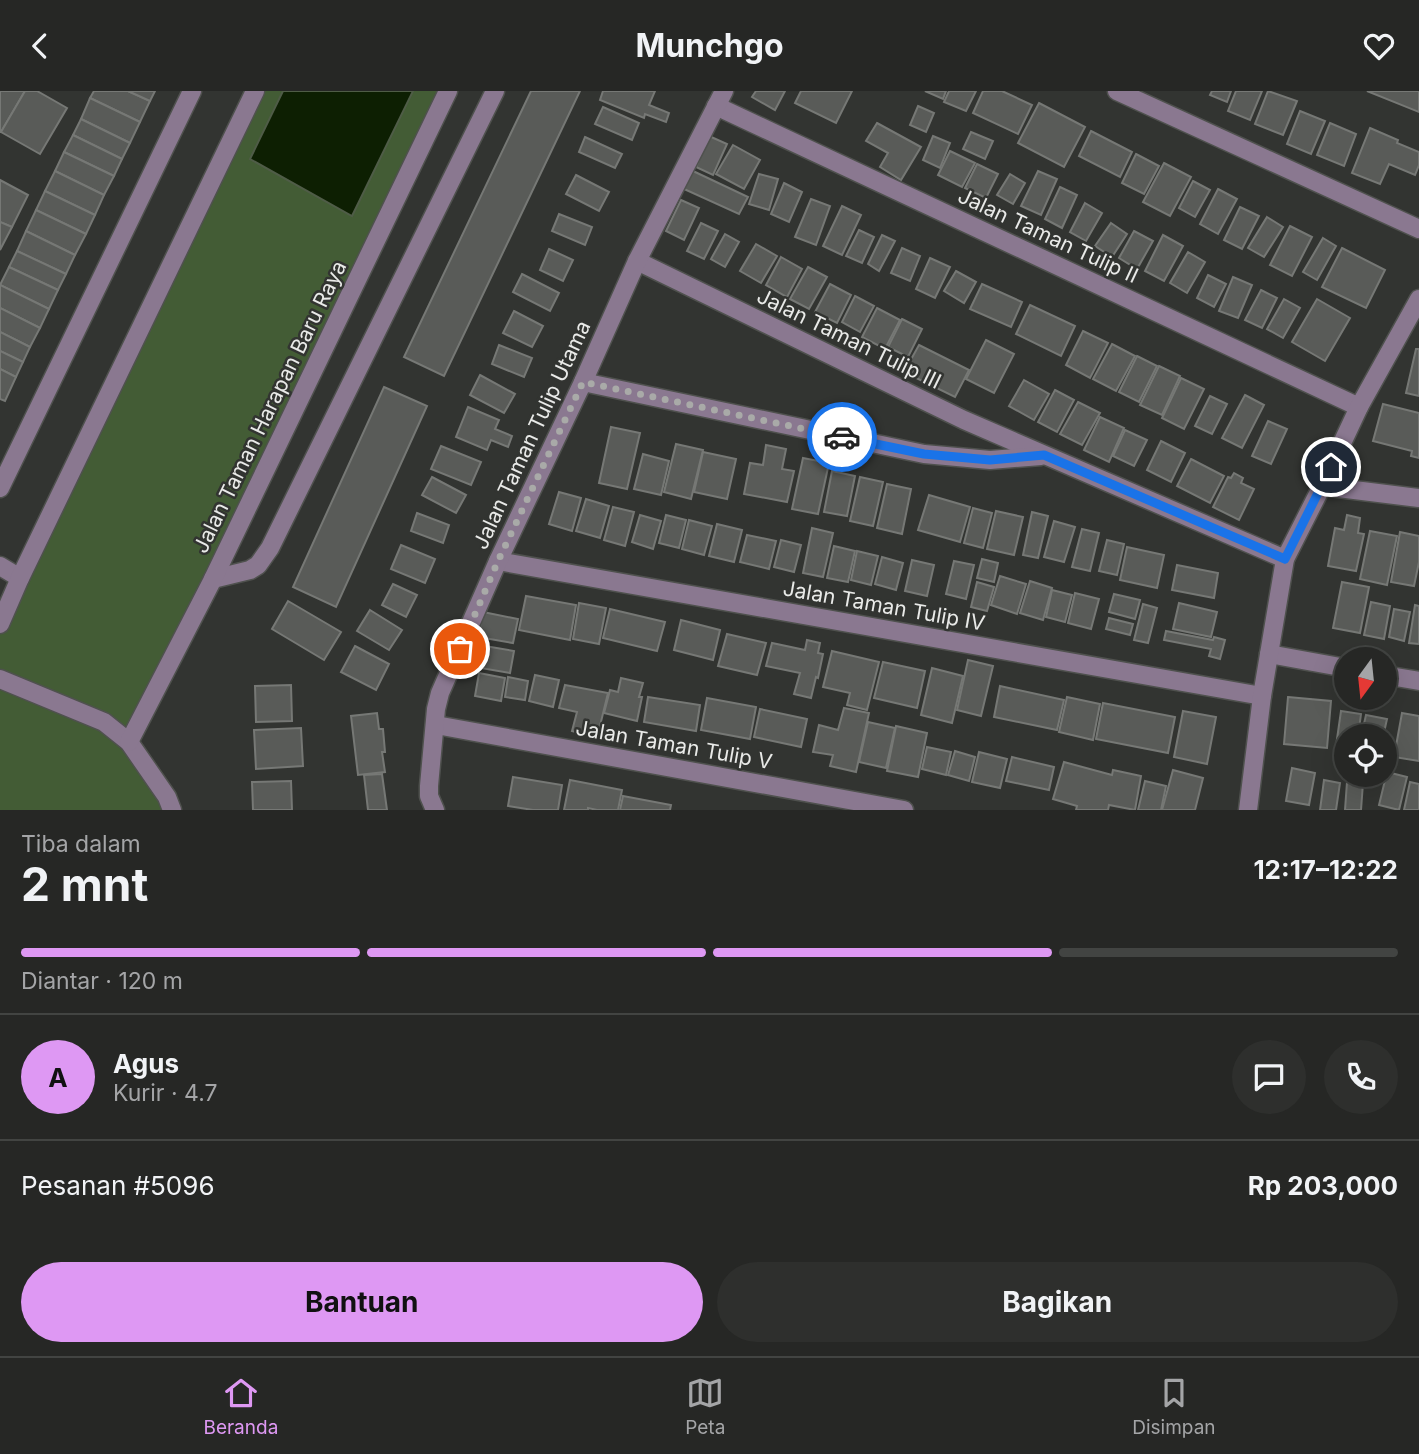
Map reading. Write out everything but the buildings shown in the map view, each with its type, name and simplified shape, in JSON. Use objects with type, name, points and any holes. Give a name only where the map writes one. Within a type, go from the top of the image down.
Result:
[{"type":"street","points":[[0,488],[192,91]]},
{"type":"street","points":[[0,624],[20,577],[255,91]]},
{"type":"street","name":"Jalan Taman Harapan Baru Raya","points":[[129,742],[213,579],[448,91]]},
{"type":"street","points":[[213,579],[250,570],[258,565],[270,548],[495,91]]},
{"type":"street","points":[[1117,91],[1419,229]]},
{"type":"street","name":"Jalan Taman Tulip Utama","points":[[435,810],[429,796],[429,786],[440,693],[637,261],[720,99]]},
{"type":"street","name":"Jalan Taman Tulip II","points":[[720,99],[1359,407]]},
{"type":"street","name":"Jalan Taman Tulip III","points":[[637,261],[964,420],[1285,559]]},
{"type":"street","points":[[1248,810],[1262,696],[1285,559],[1359,407],[1417,309]]},
{"type":"street","name":"Jalan Taman Tulip III","points":[[583,382],[924,454],[990,460],[1044,455]]},
{"type":"street","points":[[1322,486],[1419,498]]},
{"type":"street","name":"Jalan Taman Tulip IV","points":[[498,561],[1262,696]]},
{"type":"street","points":[[0,566],[20,577]]},
{"type":"street","points":[[1269,654],[1334,666]]},
{"type":"street","points":[[1397,677],[1419,681]]},
{"type":"street","points":[[0,680],[104,722],[129,742],[167,797],[172,810]]},
{"type":"street","name":"Jalan Taman Tulip V","points":[[436,725],[904,810]]},
{"type":"shaded area","points":[[255,91],[448,91],[129,741],[172,810],[0,810],[0,624]]},
{"type":"shaded area","points":[[283,91],[413,91],[352,216],[250,159]]},
{"type":"way so far","points":[[460,649],[498,561],[583,382],[842,437]]},
{"type":"route","points":[[842,437],[924,454],[990,460],[1044,455],[1285,559],[1331,467]]}]
